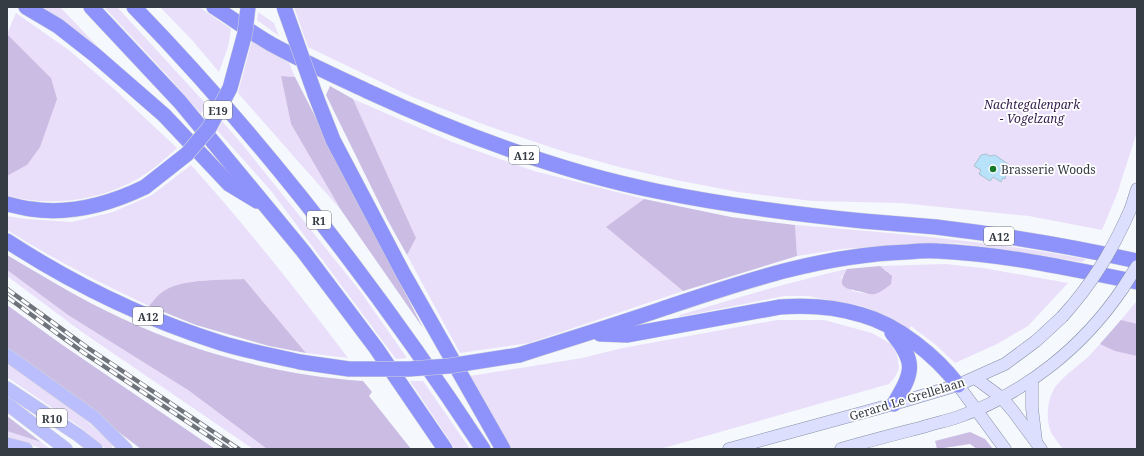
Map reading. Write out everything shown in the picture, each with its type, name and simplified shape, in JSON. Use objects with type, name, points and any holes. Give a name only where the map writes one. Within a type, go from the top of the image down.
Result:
[{"type":"highway","points":[[26,7],[58,26],[95,55],[164,115],[228,184],[268,209]]},
{"type":"highway","name":"R1","points":[[91,7],[180,102],[303,251],[372,342],[445,449]]},
{"type":"highway","name":"R1","points":[[134,7],[236,119],[310,209],[382,303],[483,449]]},
{"type":"highway","name":"A12","points":[[214,7],[270,43],[338,78],[409,111],[446,127],[566,169],[656,191],[748,207],[860,221],[936,227],[1038,241],[1137,261]]},
{"type":"highway","name":"E19","points":[[7,204],[32,209],[63,210],[93,206],[124,197],[145,187],[187,154],[209,128],[230,88],[245,33],[248,7]]},
{"type":"highway","points":[[284,7],[314,94],[333,140],[403,273],[503,449]]},
{"type":"highway","name":"A12","points":[[7,241],[56,271],[139,312],[184,331],[258,353],[300,362],[349,369],[409,369],[449,366],[519,354],[591,333],[776,272],[817,262],[882,252],[938,250],[1018,259],[1137,282]]},
{"type":"highway","points":[[591,333],[627,335],[762,310],[799,306],[839,310],[863,315],[885,324],[931,355],[949,373],[958,385]]},
{"type":"highway","points":[[885,324],[907,353],[910,363],[908,379],[894,404]]},
{"type":"main road","points":[[7,355],[95,418],[126,449]]},
{"type":"main road","name":"R10","points":[[7,388],[78,435],[96,449]]},
{"type":"main road","name":"R10","points":[[7,404],[66,449]]},
{"type":"main road","points":[[7,444],[26,449]]},
{"type":"street","name":"Gerard Le Grellelaan","points":[[729,449],[958,385],[1009,362],[1036,341],[1062,317],[1079,298],[1096,275],[1119,236],[1137,189]]},
{"type":"street","points":[[841,449],[958,417],[1002,398],[1032,380],[1065,355],[1089,331],[1115,301],[1137,266]]},
{"type":"street","points":[[975,378],[1002,398],[1038,446]]},
{"type":"street","points":[[1032,380],[1032,408],[1038,446]]},
{"type":"street","points":[[958,385],[1005,449]]},
{"type":"green space","points":[[39,7],[60,7],[100,49],[99,51]]},
{"type":"green space","points":[[104,7],[117,7],[206,104],[201,114],[166,74]]},
{"type":"green space","points":[[160,7],[199,7],[231,29],[228,47],[219,72],[192,40]]},
{"type":"green space","name":"Nachtegalenpark - Vogelzang","points":[[294,7],[1137,7],[1137,132],[1117,194],[1102,230],[1029,216],[901,203],[812,201],[738,192],[619,167],[562,151],[485,125],[410,96],[308,47]]},
{"type":"green space","points":[[258,12],[274,23],[279,36],[257,20]]},
{"type":"green space","points":[[16,13],[70,51],[114,89],[177,148],[143,176],[130,183],[101,194],[85,198],[54,201],[38,201],[7,196],[7,176],[27,165],[51,78],[7,34]]},
{"type":"green space","points":[[252,40],[289,63],[295,77],[281,76],[291,124],[341,210],[238,93]]},
{"type":"green space","points":[[353,99],[452,142],[534,171],[644,199],[607,227],[683,291],[529,343],[460,353],[407,255],[416,238]]},
{"type":"green space","points":[[222,121],[360,291],[407,358],[396,359],[272,192],[217,130]]},
{"type":"green space","points":[[191,165],[272,260],[348,358],[306,353],[244,279],[184,283],[162,292],[149,306],[77,270],[7,230],[7,216],[26,219],[72,222],[113,212],[152,195]]},
{"type":"green space","points":[[795,225],[978,242],[1086,259],[1082,262],[957,243],[842,249],[797,256]]},
{"type":"green space","points":[[945,264],[983,268],[1068,283],[1028,326],[997,344],[955,363],[936,345],[911,326],[909,330],[884,315],[865,307],[808,296],[784,296],[679,317],[680,315],[742,296],[847,269],[841,278],[852,291],[868,294],[888,272],[880,266]]},
{"type":"green space","points":[[7,270],[68,315],[188,390],[267,449],[253,449],[82,332],[7,276]]},
{"type":"green space","points":[[1136,302],[1137,449],[1063,449],[1052,434],[1048,423],[1049,403],[1053,391],[1064,378],[1090,355],[1108,336]]},
{"type":"green space","points":[[777,320],[824,320],[872,333],[891,344],[897,355],[899,368],[895,377],[889,384],[660,449],[512,449],[470,376],[582,358],[623,348]]},
{"type":"green space","points":[[7,361],[77,412],[113,445],[111,449],[106,449],[80,427],[7,377]]},
{"type":"green space","points":[[410,381],[423,381],[470,449],[455,449]]},
{"type":"green space","points":[[7,431],[41,442],[50,449],[42,449],[29,444],[7,439]]},
{"type":"shaded area","points":[[7,34],[51,78],[57,99],[40,147],[27,165],[7,176]]},
{"type":"shaded area","points":[[281,76],[295,77],[423,328],[341,210],[291,124]]},
{"type":"shaded area","points":[[330,86],[353,99],[416,238],[407,255],[387,219],[326,95]]},
{"type":"shaded area","points":[[644,199],[731,217],[795,225],[797,256],[683,291],[606,227]]},
{"type":"shaded area","points":[[7,255],[92,304],[150,331],[179,342],[239,361],[270,368],[301,374],[363,381],[372,392],[369,396],[411,449],[267,449],[188,390],[68,315],[7,270]]},
{"type":"shaded area","points":[[880,266],[892,276],[891,284],[875,294],[868,294],[847,288],[842,284],[842,280],[847,269]]},
{"type":"shaded area","points":[[244,279],[306,353],[269,346],[196,325],[149,306],[162,292],[184,283]]},
{"type":"shaded area","points":[[7,305],[61,344],[215,449],[141,449],[7,347]]},
{"type":"shaded area","points":[[1121,320],[1137,324],[1137,356],[1115,351],[1100,344]]},
{"type":"shaded area","points":[[7,416],[41,442],[7,431]]},
{"type":"shaded area","points":[[970,432],[985,439],[993,449],[977,449],[970,444],[937,449],[935,441]]},
{"type":"building","points":[[986,154],[990,156],[995,155],[1008,164],[1005,179],[1003,178],[1001,182],[993,177],[990,181],[979,174],[981,170],[974,166],[981,155]]},
{"type":"railway","points":[[7,289],[88,348],[239,449]]},
{"type":"railway","points":[[7,297],[84,353],[228,449]]},
{"type":"place","name":"Brasserie Woods","points":[[993,169]]}]
